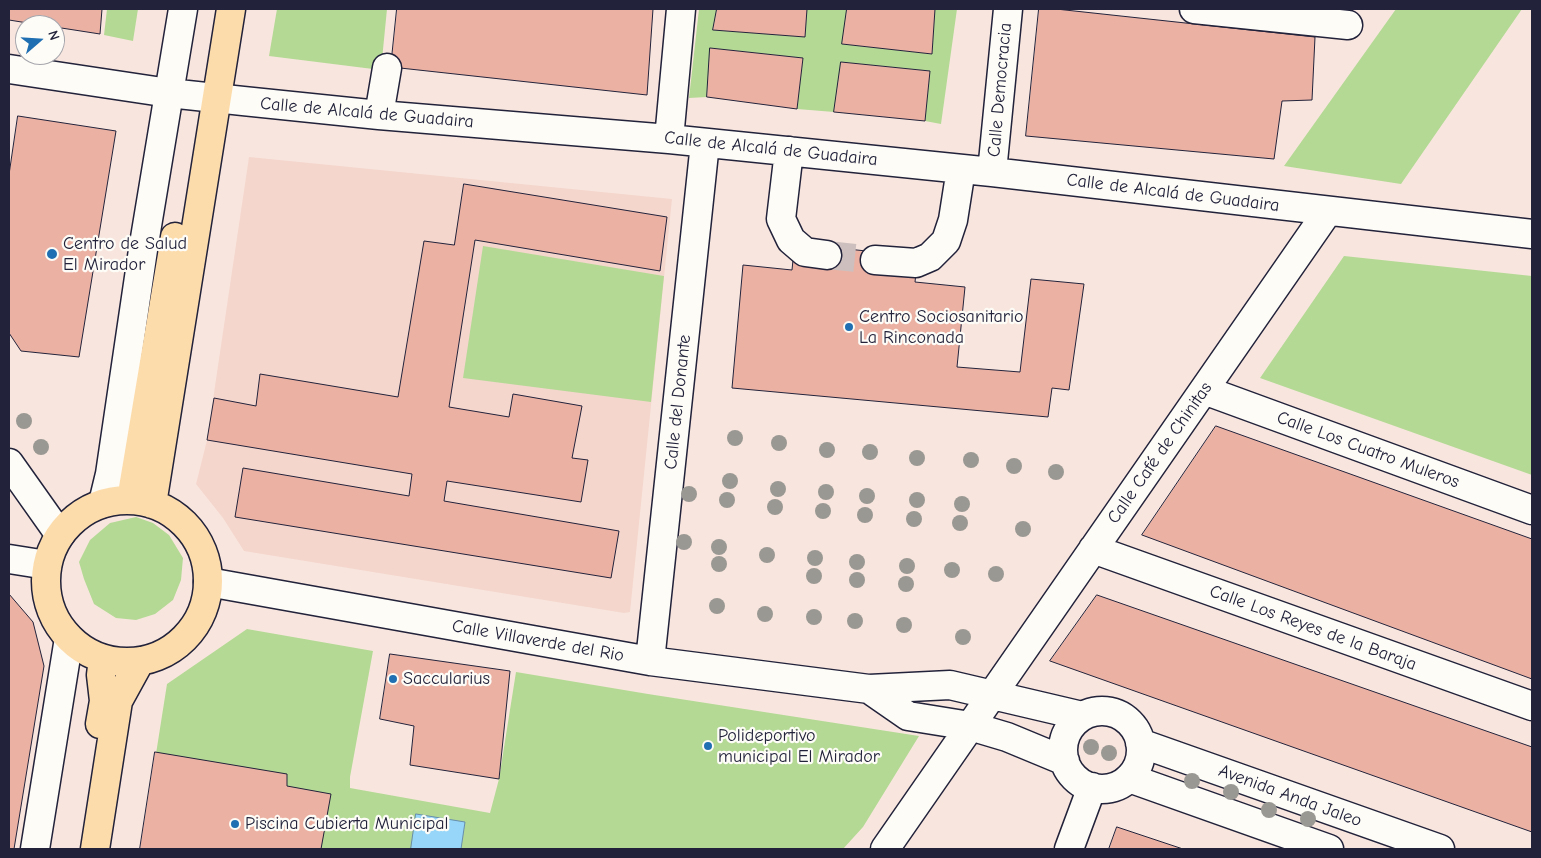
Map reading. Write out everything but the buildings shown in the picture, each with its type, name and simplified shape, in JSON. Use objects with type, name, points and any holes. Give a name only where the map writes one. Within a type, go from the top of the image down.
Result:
[{"type":"main road","points":[[208,96],[212,9]]},
{"type":"main road","points":[[141,502],[208,96],[232,9]]},
{"type":"main road","points":[[141,502],[173,514],[191,531],[203,553],[208,576],[206,601],[196,623],[182,641],[162,654],[140,661],[122,662],[103,659],[85,650],[69,638],[54,616],[47,591],[47,565],[60,535],[79,515],[103,503],[141,502]]},
{"type":"main road","points":[[80,849],[104,701],[103,659]]},
{"type":"main road","points":[[95,849],[118,700],[140,661]]},
{"type":"street","points":[[103,503],[110,474],[143,250],[183,9]]},
{"type":"street","points":[[669,139],[681,9]]},
{"type":"street","name":"Calle Democracia","points":[[992,172],[1008,9]]},
{"type":"street","points":[[1194,9],[1348,25]]},
{"type":"street","points":[[379,115],[387,68]]},
{"type":"street","name":"Calle de Alcalá de Guadaira","points":[[9,69],[169,93],[379,115],[705,142],[992,172],[1532,234]]},
{"type":"street","name":"Calle del Donante","points":[[650,660],[705,142]]},
{"type":"street","points":[[789,151],[781,219],[791,240],[805,252],[827,255]]},
{"type":"street","points":[[875,260],[916,263],[930,257],[946,241],[953,220],[961,169]]},
{"type":"street","name":"Calle Café de Chinitas","points":[[970,726],[1328,211]]},
{"type":"street","name":"Calle Los Cuatro Muleros","points":[[1204,390],[1532,510]]},
{"type":"street","points":[[9,463],[60,535]]},
{"type":"street","name":"Calle Los Reyes de la Baraja","points":[[1093,549],[1532,706]]},
{"type":"street","points":[[9,559],[47,565]]},
{"type":"street","name":"Calle Villaverde del Rio","points":[[208,582],[650,660],[869,689],[950,686],[992,694]]},
{"type":"street","points":[[35,849],[69,638]]},
{"type":"street","name":"Calle Villaverde del Rio","points":[[869,689],[908,716],[970,726]]},
{"type":"street","points":[[992,694],[1082,716]]},
{"type":"street","points":[[1106,711],[1118,714],[1129,721],[1136,731],[1140,743],[1141,755],[1137,767],[1130,778],[1119,785],[1106,789],[1092,788],[1081,782],[1071,773],[1065,761],[1066,735],[1073,724],[1082,716],[1094,712],[1106,711]]},
{"type":"street","points":[[885,849],[970,726],[1007,737],[1065,761]]},
{"type":"street","name":"Avenida Anda Jaleo","points":[[1140,743],[1440,849]]},
{"type":"street","name":"Avenida Anda Jaleo","points":[[1130,778],[1300,844],[1329,849]]},
{"type":"street","points":[[1069,849],[1092,788]]},
{"type":"shaded area","points":[[249,157],[672,199],[630,612],[624,613],[244,551],[223,518],[196,484],[207,440]]},
{"type":"green space","points":[[107,9],[138,9],[133,41],[104,35]]},
{"type":"green space","points":[[277,9],[387,9],[381,70],[269,56]]},
{"type":"green space","points":[[699,9],[717,9],[713,30],[805,37],[807,9],[847,9],[843,44],[932,54],[935,9],[957,9],[941,124],[925,121],[930,71],[842,62],[834,112],[797,109],[803,58],[711,48],[707,97],[689,98]]},
{"type":"green space","points":[[1396,9],[1522,9],[1401,184],[1284,166]]},
{"type":"green space","points":[[483,246],[664,276],[651,402],[463,378]]},
{"type":"green space","points":[[1344,256],[1532,276],[1532,475],[1260,378]]},
{"type":"green space","points":[[136,517],[153,523],[169,535],[183,558],[181,580],[173,600],[155,614],[136,620],[116,618],[94,604],[79,562],[90,540],[110,523]]},
{"type":"green space","name":"Polideportivo municipal El Mirador","points":[[247,629],[373,651],[350,777],[350,788],[490,813],[499,779],[516,672],[919,736],[863,827],[843,849],[141,849],[167,684]]},
{"type":"water","points":[[416,814],[465,822],[461,849],[411,849]]},
{"type":"tunnel","points":[[827,255],[875,260]]},
{"type":"place","name":"Centro de Salud El Mirador","points":[[52,254]]},
{"type":"place","name":"Centro Sociosanitario La Rinconada","points":[[849,327]]},
{"type":"place","name":"Saccularius","points":[[393,679]]},
{"type":"place","name":"Polideportivo municipal El Mirador","points":[[708,746]]},
{"type":"place","name":"Piscina Cubierta Municipal","points":[[235,824]]}]
